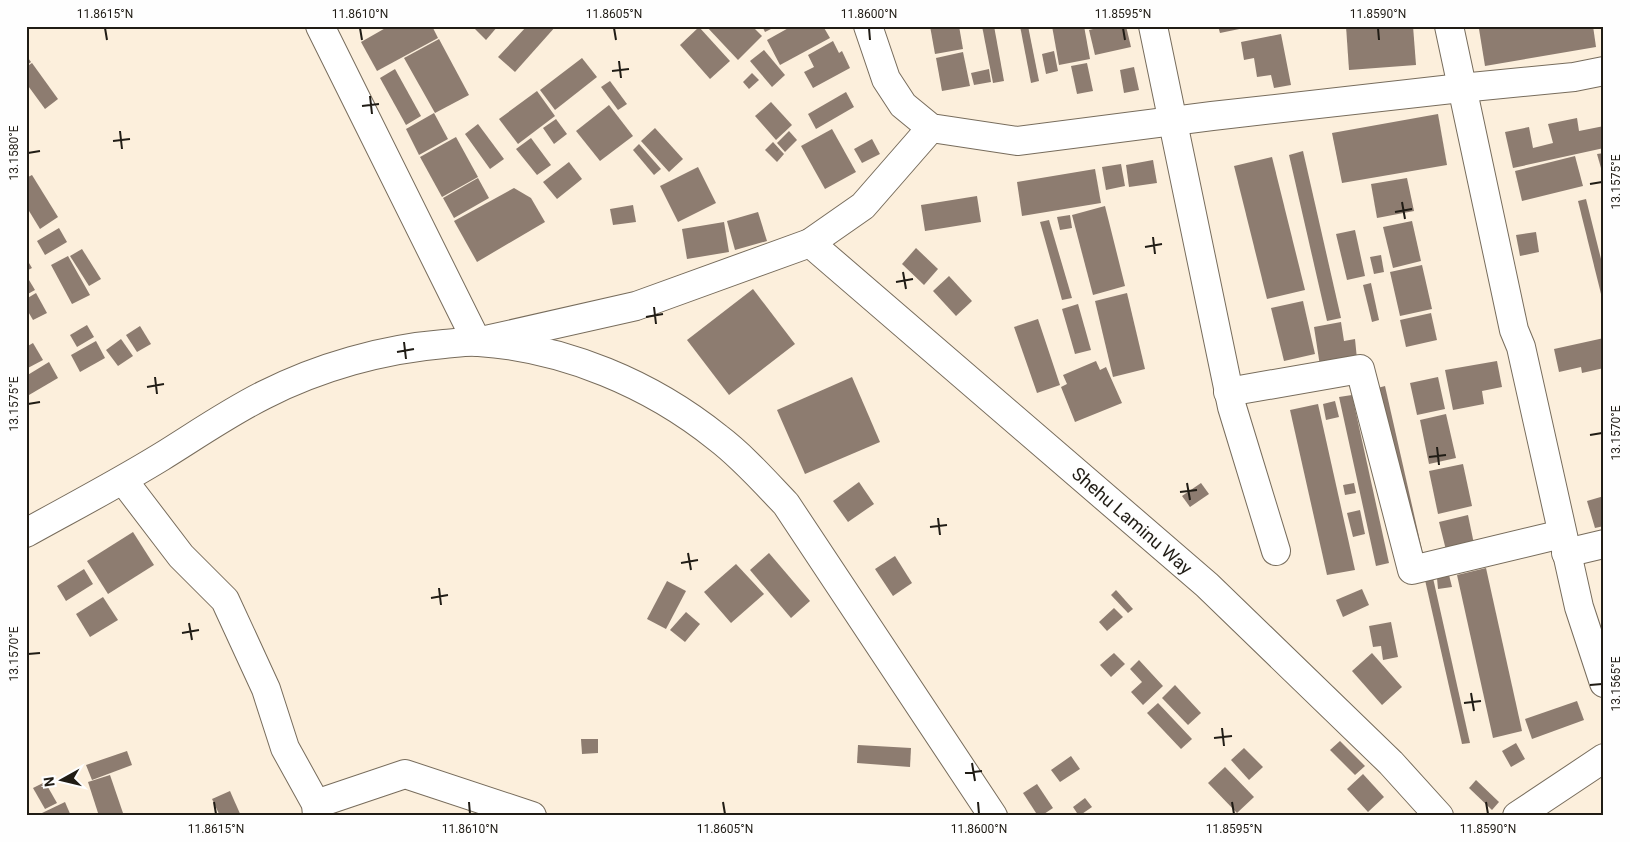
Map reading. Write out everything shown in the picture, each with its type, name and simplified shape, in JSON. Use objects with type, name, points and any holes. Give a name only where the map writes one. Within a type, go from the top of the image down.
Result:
[{"type":"street","points":[[320,26],[477,342]]},
{"type":"street","points":[[868,26],[886,79],[904,105],[931,128],[1017,141],[1461,88],[1574,77],[1604,71]]},
{"type":"street","points":[[1153,26],[1228,392],[1276,551]]},
{"type":"street","points":[[1449,26],[1514,330],[1521,347],[1564,544],[1579,607],[1604,682]]},
{"type":"street","points":[[26,533],[123,480],[223,417],[265,394],[309,375],[350,362],[392,352],[434,345],[477,342],[636,306],[810,242],[863,206],[931,128]]},
{"type":"street","name":"Shehu Laminu Way","points":[[810,242],[1207,585],[1391,763],[1439,816]]},
{"type":"street","points":[[477,342],[519,347],[561,357],[601,370],[640,388],[688,416],[719,438],[754,469],[786,504],[993,816]]},
{"type":"street","points":[[1228,392],[1360,369],[1412,570],[1564,544],[1604,544]]},
{"type":"street","points":[[123,480],[181,556],[225,600],[266,689],[285,748],[317,810],[405,774],[532,816]]},
{"type":"street","points":[[1517,816],[1604,758]]},
{"type":"building","points":[[389,26],[432,26],[438,38],[377,71],[361,42]]},
{"type":"building","points":[[472,26],[498,26],[486,40]]},
{"type":"building","points":[[527,26],[556,26],[515,72],[498,57]]},
{"type":"building","points":[[706,26],[752,26],[762,36],[738,60]]},
{"type":"building","points":[[762,26],[777,26],[765,32]]},
{"type":"building","points":[[792,26],[823,26],[830,38],[780,65],[767,40]]},
{"type":"building","points":[[930,26],[959,26],[963,49],[935,54]]},
{"type":"building","points":[[982,26],[994,26],[1004,81],[993,83]]},
{"type":"building","points":[[1020,26],[1028,26],[1039,81],[1031,83]]},
{"type":"building","points":[[1052,26],[1084,26],[1090,59],[1059,65]]},
{"type":"building","points":[[1105,26],[1126,26],[1131,47],[1095,55],[1089,30]]},
{"type":"building","points":[[1218,26],[1249,26],[1249,27],[1220,33]]},
{"type":"building","points":[[1346,26],[1413,26],[1416,65],[1349,70]]},
{"type":"building","points":[[1497,26],[1593,26],[1596,47],[1485,66],[1479,29]]},
{"type":"building","points":[[699,27],[730,61],[710,79],[680,45]]},
{"type":"building","points":[[1281,34],[1291,85],[1274,88],[1271,75],[1257,77],[1254,58],[1244,60],[1241,42]]},
{"type":"building","points":[[439,39],[469,95],[435,113],[404,58]]},
{"type":"building","points":[[833,41],[839,53],[842,51],[850,68],[813,88],[804,72],[814,67],[808,55]]},
{"type":"building","points":[[764,50],[785,75],[772,87],[750,61]]},
{"type":"building","points":[[1054,51],[1058,71],[1046,74],[1042,54]]},
{"type":"building","points":[[963,52],[970,86],[942,91],[936,58]]},
{"type":"building","points":[[26,55],[31,62],[26,66]]},
{"type":"building","points":[[582,58],[597,77],[555,110],[540,90]]},
{"type":"building","points":[[32,63],[58,99],[45,109],[26,83],[26,67]]},
{"type":"building","points":[[1087,63],[1093,91],[1077,94],[1071,66]]},
{"type":"building","points":[[1134,67],[1139,90],[1124,93],[1120,70]]},
{"type":"building","points":[[395,69],[421,116],[406,125],[380,78]]},
{"type":"building","points":[[989,69],[991,82],[974,85],[971,73]]},
{"type":"building","points":[[752,73],[759,80],[749,89],[743,82]]},
{"type":"building","points":[[610,81],[627,104],[618,110],[601,87]]},
{"type":"building","points":[[537,91],[555,116],[518,144],[499,119]]},
{"type":"building","points":[[846,92],[854,107],[816,129],[808,114]]},
{"type":"building","points":[[771,102],[792,125],[776,140],[755,116]]},
{"type":"building","points":[[609,105],[633,136],[600,161],[576,131]]},
{"type":"building","points":[[434,113],[448,139],[419,155],[406,129]]},
{"type":"building","points":[[1438,114],[1447,165],[1342,183],[1332,133]]},
{"type":"building","points":[[1577,118],[1579,131],[1604,126],[1604,148],[1513,168],[1505,132],[1529,127],[1533,148],[1553,143],[1548,124]]},
{"type":"building","points":[[556,119],[567,134],[554,144],[543,128]]},
{"type":"building","points":[[478,124],[504,159],[490,169],[465,134]]},
{"type":"building","points":[[655,128],[683,159],[669,172],[641,141]]},
{"type":"building","points":[[832,129],[856,172],[825,189],[801,146]]},
{"type":"building","points":[[789,131],[797,140],[785,152],[777,143]]},
{"type":"building","points":[[456,137],[478,177],[442,197],[420,157]]},
{"type":"building","points":[[531,138],[551,165],[537,175],[516,149]]},
{"type":"building","points":[[872,139],[880,154],[862,163],[854,149]]},
{"type":"building","points":[[773,142],[784,154],[777,162],[765,150]]},
{"type":"building","points":[[639,144],[661,169],[654,175],[633,150]]},
{"type":"building","points":[[1303,151],[1341,318],[1327,321],[1289,155]]},
{"type":"building","points":[[1604,153],[1604,175],[1603,175],[1597,154]]},
{"type":"building","points":[[1575,156],[1583,186],[1522,201],[1515,171]]},
{"type":"building","points":[[1272,157],[1305,290],[1267,299],[1234,166]]},
{"type":"building","points":[[1153,160],[1157,183],[1129,187],[1126,165]]},
{"type":"building","points":[[569,162],[582,179],[557,199],[543,182]]},
{"type":"building","points":[[1121,164],[1125,186],[1106,190],[1102,167]]},
{"type":"building","points":[[698,167],[716,203],[678,222],[660,186]]},
{"type":"building","points":[[1095,169],[1101,203],[1022,216],[1017,182]]},
{"type":"building","points":[[32,175],[58,217],[40,229],[26,206],[26,178]]},
{"type":"building","points":[[478,178],[489,198],[454,218],[443,198]]},
{"type":"building","points":[[1407,178],[1414,211],[1377,218],[1371,184]]},
{"type":"building","points":[[514,188],[531,198],[545,222],[477,262],[454,221]]},
{"type":"building","points":[[977,196],[981,222],[925,231],[921,205]]},
{"type":"building","points":[[1586,199],[1604,271],[1604,306],[1578,201]]},
{"type":"building","points":[[633,205],[636,222],[613,225],[610,209]]},
{"type":"building","points":[[1105,206],[1125,286],[1093,295],[1072,215]]},
{"type":"building","points":[[758,212],[767,241],[735,250],[727,221]]},
{"type":"building","points":[[1070,215],[1072,228],[1060,230],[1057,217]]},
{"type":"building","points":[[1049,220],[1072,298],[1062,300],[1040,222]]},
{"type":"building","points":[[1412,221],[1421,261],[1393,268],[1383,227]]},
{"type":"building","points":[[724,222],[729,252],[687,259],[682,229]]},
{"type":"building","points":[[59,228],[67,242],[45,255],[37,241]]},
{"type":"building","points":[[1355,230],[1365,276],[1347,280],[1336,234]]},
{"type":"building","points":[[1536,232],[1539,252],[1520,256],[1516,235]]},
{"type":"building","points":[[916,248],[938,269],[924,285],[902,264]]},
{"type":"building","points":[[82,249],[101,279],[89,286],[70,256]]},
{"type":"building","points":[[1381,255],[1384,272],[1374,274],[1370,257]]},
{"type":"building","points":[[68,256],[90,295],[72,304],[51,265]]},
{"type":"building","points":[[26,258],[32,268],[26,271]]},
{"type":"building","points":[[1422,265],[1432,309],[1400,316],[1390,272]]},
{"type":"building","points":[[26,275],[35,290],[26,295]]},
{"type":"building","points":[[949,276],[972,301],[956,316],[933,291]]},
{"type":"building","points":[[1371,283],[1379,320],[1372,322],[1363,285]]},
{"type":"building","points":[[753,289],[795,344],[729,395],[687,340]]},
{"type":"building","points":[[36,293],[47,313],[33,320],[26,308],[26,299]]},
{"type":"building","points":[[1127,293],[1145,369],[1113,377],[1095,301]]},
{"type":"building","points":[[1303,301],[1315,354],[1284,361],[1271,308]]},
{"type":"building","points":[[1078,304],[1091,350],[1075,354],[1062,309]]},
{"type":"building","points":[[1431,313],[1437,340],[1406,347],[1400,320]]},
{"type":"building","points":[[1038,319],[1060,385],[1037,393],[1014,327]]},
{"type":"building","points":[[1341,322],[1344,341],[1355,339],[1357,359],[1320,366],[1314,327]]},
{"type":"building","points":[[87,325],[94,337],[77,347],[70,335]]},
{"type":"building","points":[[140,326],[151,344],[137,352],[126,335]]},
{"type":"building","points":[[1604,338],[1604,368],[1582,373],[1581,367],[1559,372],[1554,349]]},
{"type":"building","points":[[121,339],[133,356],[118,366],[106,350]]},
{"type":"building","points":[[96,341],[105,358],[80,372],[71,355]]},
{"type":"building","points":[[33,343],[43,360],[26,369],[26,347]]},
{"type":"building","points":[[1096,361],[1100,370],[1106,367],[1122,403],[1075,422],[1061,387],[1067,384],[1063,375]]},
{"type":"building","points":[[1497,361],[1502,387],[1482,391],[1484,404],[1453,410],[1445,370]]},
{"type":"building","points":[[49,362],[58,378],[29,395],[26,390],[26,376]]},
{"type":"building","points":[[852,377],[880,442],[805,474],[777,410]]},
{"type":"building","points":[[1438,377],[1445,409],[1417,415],[1410,383]]},
{"type":"building","points":[[1385,386],[1423,554],[1413,557],[1374,389]]},
{"type":"building","points":[[1352,395],[1389,563],[1376,566],[1339,397]]},
{"type":"building","points":[[1335,401],[1339,417],[1326,420],[1323,404]]},
{"type":"building","points":[[1318,404],[1355,570],[1327,575],[1290,410]]},
{"type":"building","points":[[1446,414],[1456,458],[1429,464],[1420,420]]},
{"type":"building","points":[[1463,464],[1472,506],[1438,514],[1429,471]]},
{"type":"building","points":[[859,482],[874,504],[848,522],[833,501]]},
{"type":"building","points":[[1201,483],[1209,494],[1190,507],[1182,496]]},
{"type":"building","points":[[1354,483],[1356,493],[1345,495],[1343,485]]},
{"type":"building","points":[[1604,496],[1604,526],[1595,528],[1587,501]]},
{"type":"building","points":[[1360,510],[1365,534],[1353,537],[1347,513]]},
{"type":"building","points":[[1468,515],[1474,544],[1446,550],[1439,522]]},
{"type":"building","points":[[133,532],[154,565],[108,594],[87,561]]},
{"type":"building","points":[[769,553],[810,601],[791,618],[750,570]]},
{"type":"building","points":[[895,556],[912,583],[893,596],[875,569]]},
{"type":"building","points":[[736,564],[764,594],[731,623],[704,592]]},
{"type":"building","points":[[1486,568],[1522,731],[1493,738],[1457,575]]},
{"type":"building","points":[[84,569],[93,584],[66,601],[57,586]]},
{"type":"building","points":[[1449,575],[1452,587],[1438,589],[1437,578]]},
{"type":"building","points":[[1433,578],[1470,743],[1462,744],[1425,580]]},
{"type":"building","points":[[667,581],[686,591],[666,629],[647,619]]},
{"type":"building","points":[[1362,589],[1369,605],[1343,617],[1336,600]]},
{"type":"building","points":[[1116,590],[1133,609],[1128,613],[1111,595]]},
{"type":"building","points":[[103,597],[118,620],[90,637],[76,614]]},
{"type":"building","points":[[1114,608],[1123,617],[1107,631],[1099,622]]},
{"type":"building","points":[[686,612],[700,624],[685,642],[670,630]]},
{"type":"building","points":[[1391,622],[1398,657],[1383,660],[1381,646],[1373,647],[1369,626]]},
{"type":"building","points":[[1114,653],[1125,664],[1111,677],[1100,665]]},
{"type":"building","points":[[1372,653],[1402,687],[1382,705],[1352,671]]},
{"type":"building","points":[[1139,660],[1163,686],[1143,705],[1131,692],[1142,682],[1130,669]]},
{"type":"building","points":[[1175,685],[1201,713],[1188,725],[1162,698]]},
{"type":"building","points":[[1577,701],[1584,720],[1532,739],[1525,719]]},
{"type":"building","points":[[1158,703],[1192,739],[1181,749],[1147,713]]},
{"type":"building","points":[[581,739],[598,739],[598,753],[582,754]]},
{"type":"building","points":[[1340,741],[1365,766],[1355,775],[1330,750]]},
{"type":"building","points":[[1516,743],[1525,759],[1511,767],[1502,751]]},
{"type":"building","points":[[858,745],[911,748],[910,767],[857,763]]},
{"type":"building","points":[[1244,748],[1263,767],[1249,780],[1231,760]]},
{"type":"building","points":[[127,751],[132,765],[92,780],[86,765]]},
{"type":"building","points":[[1071,756],[1080,769],[1060,782],[1051,770]]},
{"type":"building","points":[[1225,767],[1254,797],[1237,813],[1208,783]]},
{"type":"building","points":[[1363,774],[1384,797],[1368,812],[1347,789]]},
{"type":"building","points":[[110,775],[124,816],[99,816],[88,782]]},
{"type":"building","points":[[1476,780],[1499,802],[1492,810],[1469,788]]},
{"type":"building","points":[[45,782],[57,803],[45,809],[33,788]]},
{"type":"building","points":[[1037,784],[1053,808],[1041,816],[1038,816],[1023,793]]},
{"type":"building","points":[[230,791],[241,816],[220,816],[212,799]]},
{"type":"building","points":[[1085,798],[1092,807],[1079,816],[1073,807]]},
{"type":"building","points":[[65,802],[71,816],[43,816],[42,813]]}]
